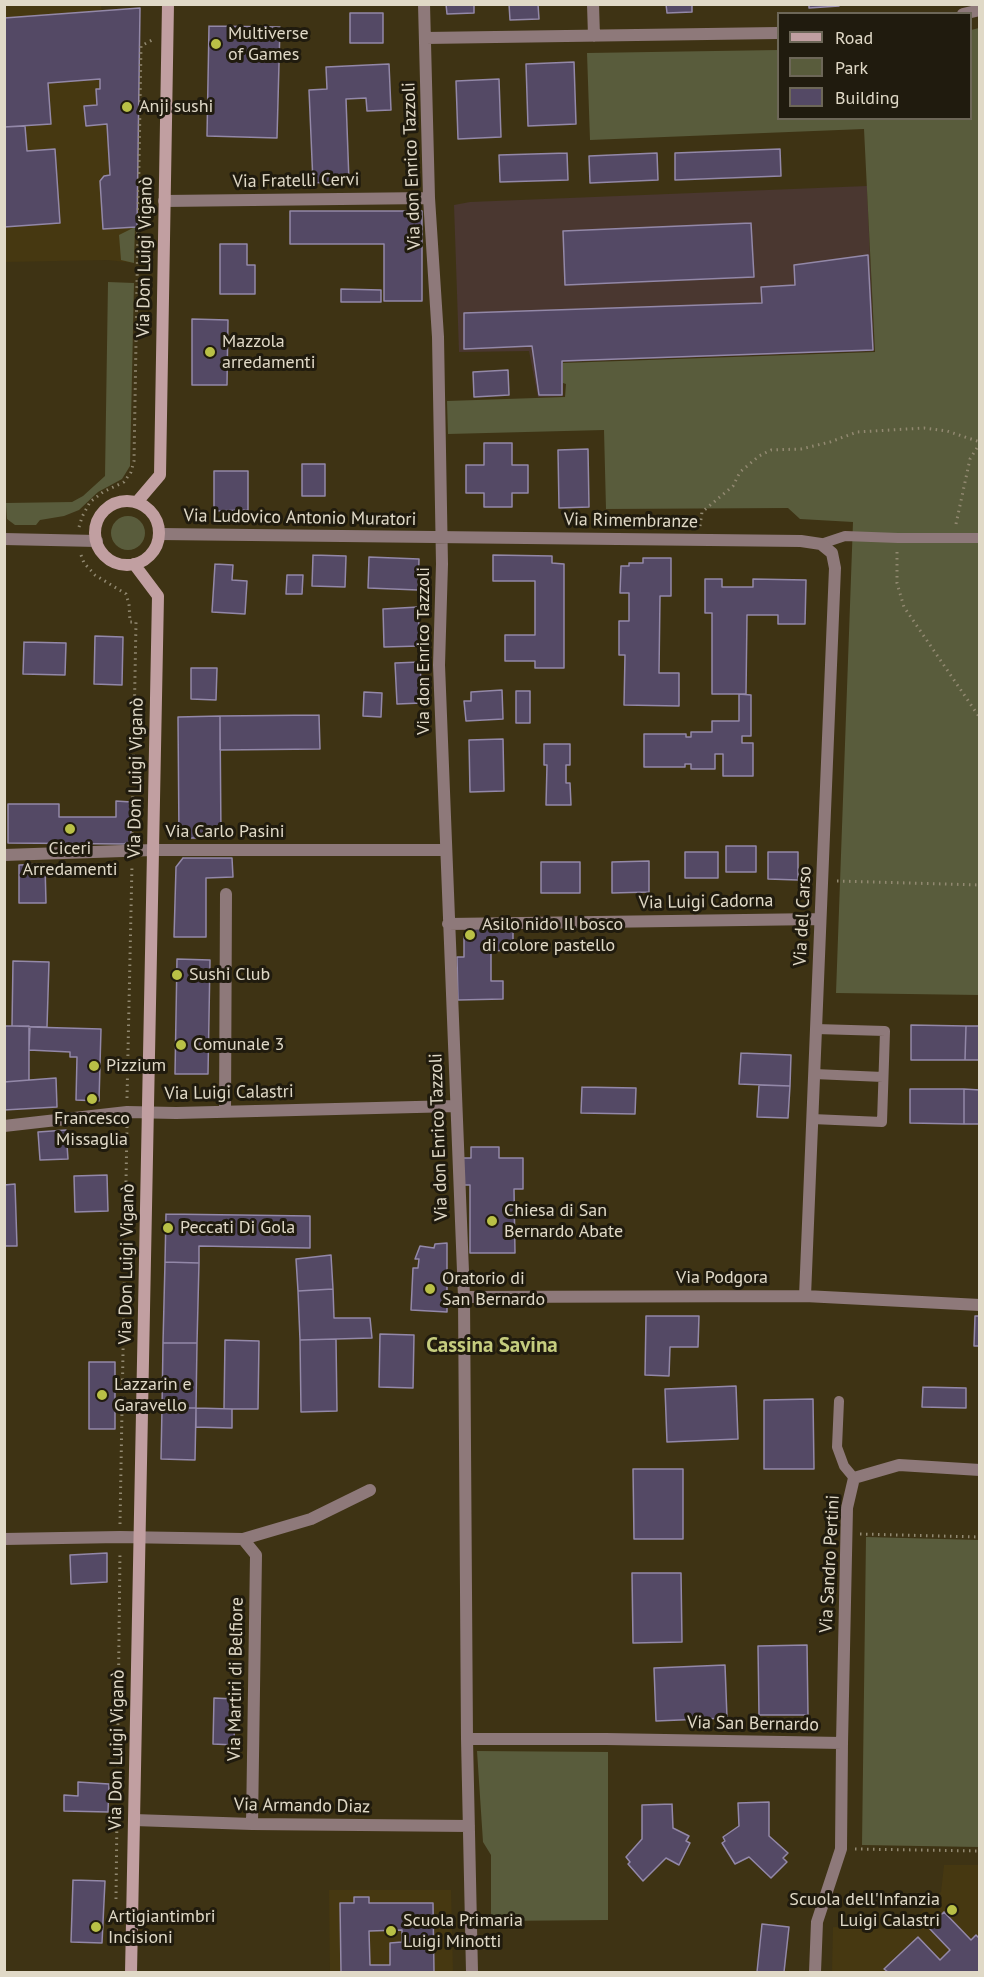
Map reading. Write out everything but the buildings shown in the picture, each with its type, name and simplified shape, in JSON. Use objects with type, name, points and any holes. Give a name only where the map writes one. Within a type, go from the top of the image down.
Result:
[{"type":"street","name":"Via Don Luigi Viganò","points":[[137,502],[160,475],[168,4]]},
{"type":"street","name":"Via don Enrico Tazzoli","points":[[424,4],[429,198],[438,337],[441,537],[439,665],[464,1298]]},
{"type":"street","points":[[593,4],[594,36]]},
{"type":"street","points":[[425,38],[777,33]]},
{"type":"street","name":"Via Fratelli Cervi","points":[[164,201],[429,198]]},
{"type":"street","points":[[123,501],[137,502],[153,514],[159,534],[152,553],[134,564],[120,564],[108,558],[97,541],[96,534],[98,521],[105,509],[123,501]]},
{"type":"street","name":"Via Ludovico Antonio Muratori","points":[[159,534],[441,537]]},
{"type":"street","name":"Via Rimembranze","points":[[441,537],[801,541],[821,544]]},
{"type":"street","points":[[4,539],[97,541]]},
{"type":"street","name":"Via del Carso","points":[[805,1296],[835,568],[832,554],[821,544]]},
{"type":"street","name":"Via Don Luigi Viganò","points":[[131,1972],[158,596],[134,564]]},
{"type":"street","name":"Via Carlo Pasini","points":[[4,855],[153,850],[445,849]]},
{"type":"street","points":[[225,1112],[226,894]]},
{"type":"street","name":"Via Luigi Cadorna","points":[[448,924],[819,919]]},
{"type":"street","name":"Via Luigi Calastri","points":[[4,1126],[148,1111],[225,1112],[456,1106]]},
{"type":"street","name":"Via Podgora","points":[[464,1298],[805,1296],[980,1305]]},
{"type":"street","points":[[464,1298],[467,1739],[472,1972]]},
{"type":"street","name":"Via Sandro Pertini","points":[[842,1743],[847,1508],[854,1478],[898,1465],[980,1470]]},
{"type":"street","points":[[4,1539],[120,1537],[243,1539],[311,1519],[370,1490]]},
{"type":"street","name":"Via Martiri di Belfiore","points":[[243,1539],[256,1555],[252,1824]]},
{"type":"street","name":"Via San Bernardo","points":[[467,1739],[842,1743],[841,1849],[817,1922],[815,1972]]},
{"type":"street","name":"Via Armando Diaz","points":[[134,1820],[252,1824],[469,1826]]},
{"type":"lane","points":[[821,544],[845,536],[980,538]]},
{"type":"lane","points":[[812,1119],[882,1122],[885,1031],[816,1029]]},
{"type":"lane","points":[[814,1074],[883,1077]]},
{"type":"lane","points":[[839,1401],[837,1447],[844,1466],[854,1478]]},
{"type":"path","points":[[116,1902],[136,622],[130,622],[126,594],[106,583],[89,569],[81,557],[78,541],[80,524],[87,507],[99,495],[124,482],[134,462],[141,46],[153,37]]},
{"type":"path","points":[[699,540],[702,512],[733,486],[740,472],[759,456],[771,450],[801,449],[857,432],[924,428],[947,431],[980,442],[970,459],[953,538]]},
{"type":"path","points":[[898,538],[897,583],[904,607],[980,718]]},
{"type":"path","points":[[823,881],[980,885]]},
{"type":"path","points":[[846,1533],[980,1537]]},
{"type":"path","points":[[841,1849],[980,1851]]},
{"type":"shaded area","points":[[4,5],[101,5],[137,227],[135,227],[134,263],[108,260],[5,262]]},
{"type":"shaded area","points":[[867,186],[874,351],[563,362],[563,396],[538,397],[529,351],[459,352],[454,205],[470,202]]},
{"type":"shaded area","name":"Scuola dell'Infanzia Luigi Calastri","points":[[944,1865],[979,1865],[979,1972],[832,1972],[833,1927],[904,1929],[941,1892]]},
{"type":"shaded area","name":"Scuola Primaria Luigi Minotti","points":[[329,1890],[451,1890],[453,1972],[330,1972]]},
{"type":"green space","points":[[979,28],[979,995],[836,993],[853,522],[800,519],[788,508],[606,509],[604,430],[448,434],[447,401],[565,397],[563,363],[875,352],[864,129],[590,140],[587,53],[777,50],[777,120],[972,120],[972,30]]},
{"type":"green space","points":[[135,227],[134,263],[121,260],[119,235]]},
{"type":"green space","points":[[108,282],[134,283],[130,466],[122,479],[98,492],[79,510],[64,516],[40,520],[36,525],[15,525],[7,519],[6,503],[72,502],[83,496],[105,476]]},
{"type":"green space","points":[[128,516],[140,521],[145,533],[140,545],[128,550],[116,545],[111,533],[116,521]]},
{"type":"green space","points":[[866,1537],[979,1540],[979,1847],[862,1845]]},
{"type":"green space","points":[[477,1751],[608,1752],[608,1920],[491,1921],[491,1855],[483,1842]]},
{"type":"place","name":"Multiverse of Games","points":[[216,44]]},
{"type":"place","name":"Anji sushi","points":[[127,107]]},
{"type":"place","name":"Mazzola arredamenti","points":[[210,352]]},
{"type":"place","name":"Ciceri Arredamenti","points":[[70,829]]},
{"type":"place","name":"Asilo nido Il bosco di colore pastello","points":[[470,935]]},
{"type":"place","name":"Sushi Club","points":[[177,975]]},
{"type":"place","name":"Comunale 3","points":[[181,1045]]},
{"type":"place","name":"Pizzium","points":[[94,1066]]},
{"type":"place","name":"Francesco Missaglia","points":[[92,1099]]},
{"type":"place","name":"Chiesa di San Bernardo Abate","points":[[492,1221]]},
{"type":"place","name":"Peccati Di Gola","points":[[168,1228]]},
{"type":"place","name":"Oratorio di San Bernardo","points":[[430,1289]]},
{"type":"place","name":"Lazzarin e Garavello","points":[[102,1395]]},
{"type":"place","name":"Scuola dell'Infanzia Luigi Calastri","points":[[952,1910]]},
{"type":"place","name":"Artigiantimbri Incisioni","points":[[96,1927]]},
{"type":"place","name":"Scuola Primaria Luigi Minotti","points":[[391,1931]]},
{"type":"district","name":"Cassina Savina","points":[[492,1346]]}]
